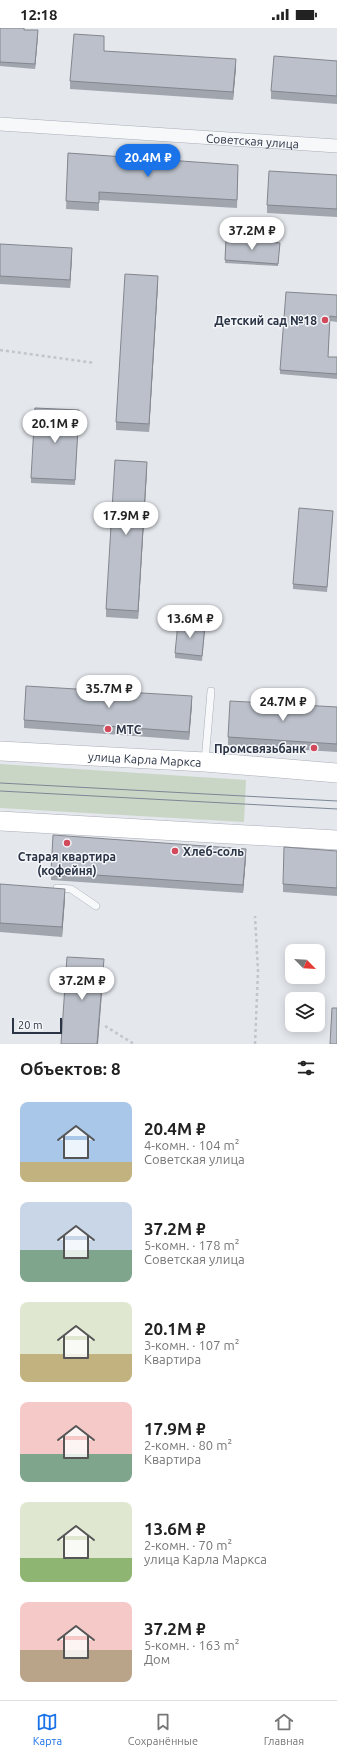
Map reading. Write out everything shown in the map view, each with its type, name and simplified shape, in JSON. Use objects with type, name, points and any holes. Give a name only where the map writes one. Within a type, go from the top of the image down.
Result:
[{"type":"main road","name":"улица Карла Маркса","points":[[0,751],[205,762],[337,773]]},
{"type":"main road","points":[[0,821],[337,840]]},
{"type":"street","name":"Советская улица","points":[[0,124],[337,146]]},
{"type":"lane","points":[[205,762],[211,691]]},
{"type":"lane","points":[[47,888],[71,889],[96,906]]},
{"type":"path","points":[[0,350],[95,363]]},
{"type":"path","points":[[255,916],[258,971],[255,1044]]},
{"type":"path","points":[[105,1026],[134,1044]]},
{"type":"green space","points":[[0,764],[246,780],[244,822],[0,808]]},
{"type":"building","points":[[0,28],[24,28],[24,30],[38,30],[35,64],[0,62]]},
{"type":"building","points":[[74,34],[104,36],[104,51],[236,59],[233,92],[70,81]]},
{"type":"building","points":[[274,56],[337,61],[337,96],[271,91]]},
{"type":"building","points":[[68,153],[238,165],[237,200],[99,192],[99,203],[66,201]]},
{"type":"building","points":[[269,171],[337,175],[337,209],[267,205]]},
{"type":"building","points":[[226,239],[280,243],[278,264],[225,260]]},
{"type":"building","points":[[0,244],[72,248],[70,280],[0,276]]},
{"type":"building","points":[[125,274],[158,276],[149,424],[116,422]]},
{"type":"building","points":[[286,292],[337,295],[337,317],[330,316],[328,357],[337,357],[337,374],[280,370]]},
{"type":"building","points":[[35,408],[79,410],[75,480],[31,478]]},
{"type":"building","points":[[115,460],[147,462],[138,611],[106,609]]},
{"type":"building","points":[[299,508],[333,511],[327,587],[293,584]]},
{"type":"building","points":[[178,623],[205,625],[202,656],[175,653]]},
{"type":"building","points":[[26,686],[192,696],[189,732],[24,720]]},
{"type":"building","points":[[230,701],[337,707],[337,744],[228,737]]},
{"type":"building","points":[[53,835],[246,849],[243,885],[51,872]]},
{"type":"building","points":[[284,847],[337,851],[337,888],[283,884]]},
{"type":"building","points":[[0,884],[65,889],[62,927],[0,923]]},
{"type":"building","points":[[67,957],[104,959],[97,1044],[61,1044]]},
{"type":"building","points":[[332,1008],[337,1008],[337,1044],[330,1044]]},
{"type":"tram line","points":[[0,783],[337,801]]},
{"type":"tram line","points":[[0,791],[337,809]]},
{"type":"place","name":"Детский сад №18","points":[[325,320]]},
{"type":"place","name":"МТС","points":[[108,729]]},
{"type":"place","name":"Промсвязьбанк","points":[[314,748]]},
{"type":"place","name":"Старая квартира (кофейня)","points":[[67,843]]},
{"type":"place","name":"Хлеб-соль","points":[[175,851]]}]
